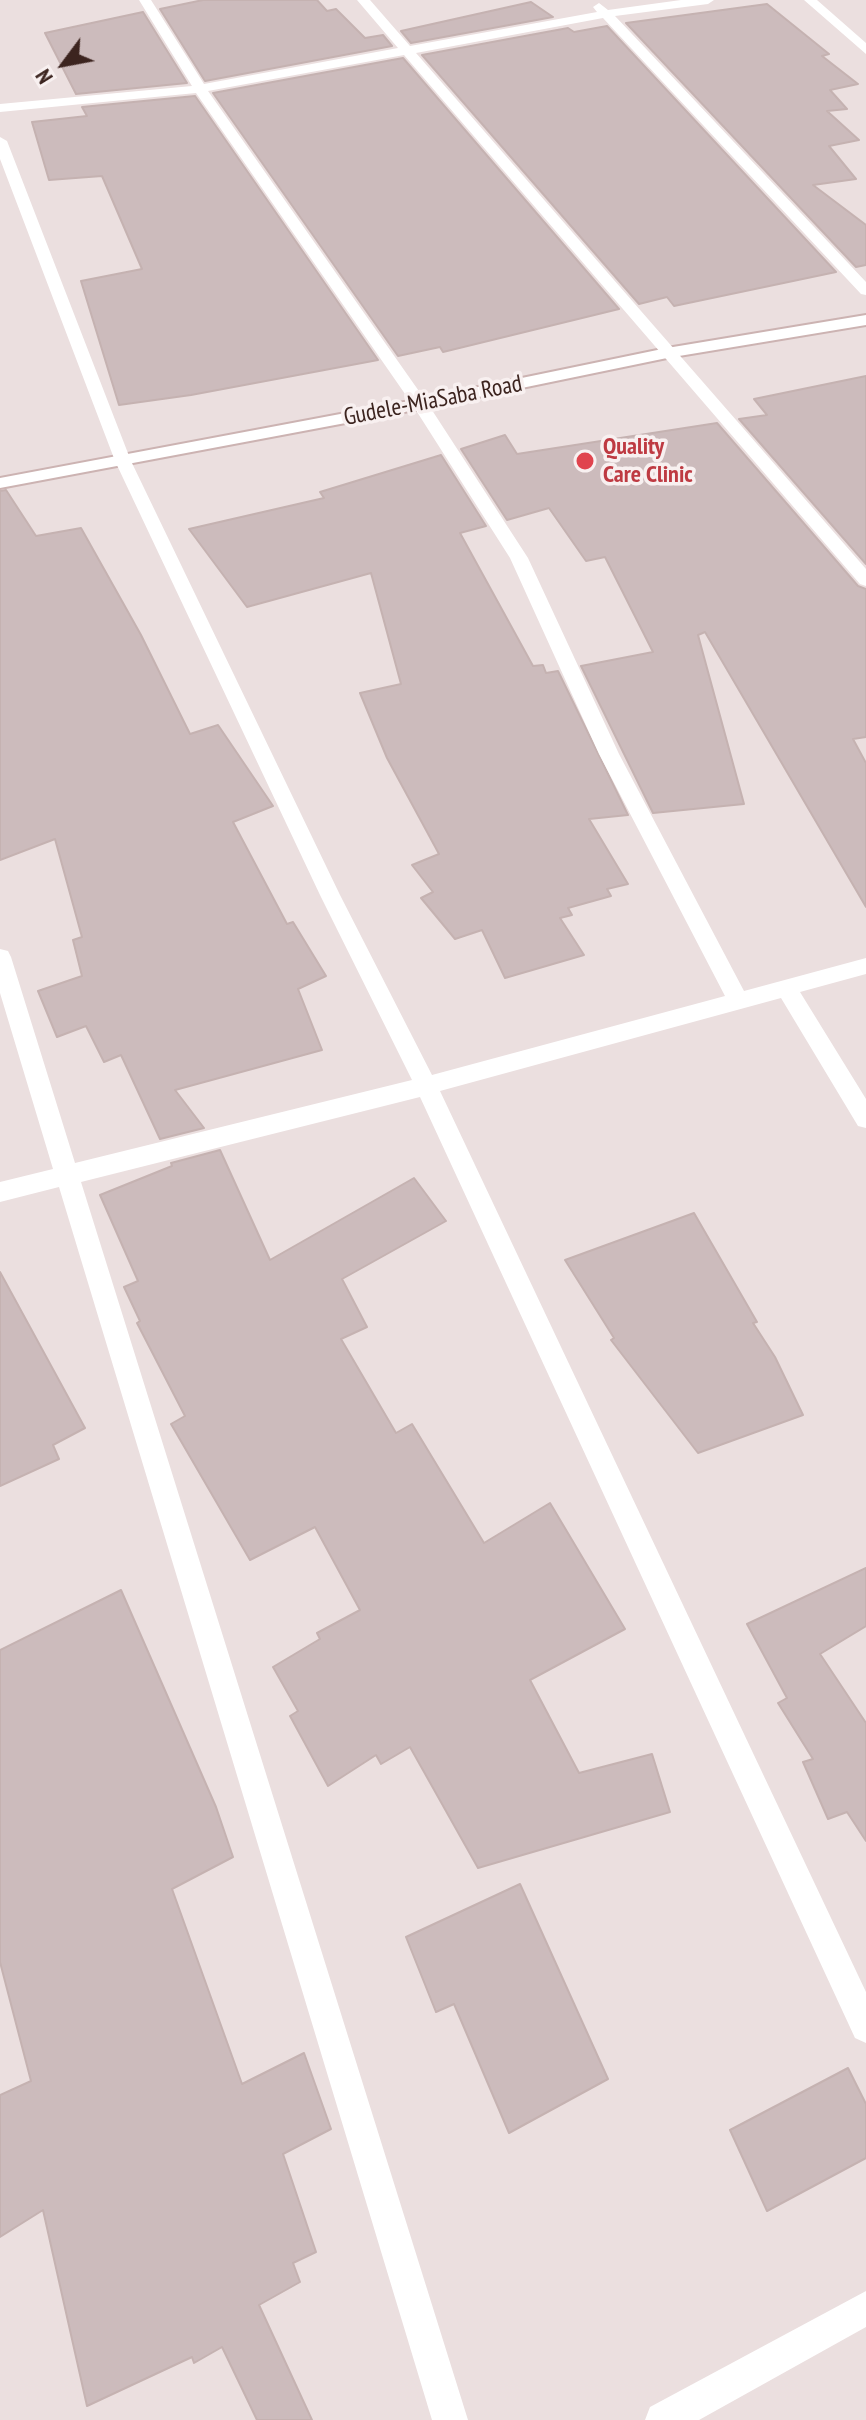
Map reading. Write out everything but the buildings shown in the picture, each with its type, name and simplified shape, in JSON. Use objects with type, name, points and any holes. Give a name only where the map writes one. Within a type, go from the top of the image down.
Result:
[{"type":"street","points":[[145,0],[200,89],[420,404],[519,558],[609,754],[738,1000]]},
{"type":"street","points":[[363,0],[866,580]]},
{"type":"street","points":[[592,0],[866,291]]},
{"type":"street","points":[[0,108],[200,89],[605,14],[708,0]]},
{"type":"street","points":[[810,0],[866,50]]},
{"type":"street","points":[[0,141],[123,461],[330,895],[426,1086],[866,2027]]},
{"type":"street","name":"Gudele-MiaSaba Road","points":[[0,483],[420,404],[667,353],[866,320]]},
{"type":"street","points":[[0,957],[450,2420]]},
{"type":"street","points":[[0,1192],[426,1086],[866,966]]},
{"type":"street","points":[[787,989],[866,1119]]},
{"type":"street","points":[[663,2420],[866,2308]]},
{"type":"place","name":"Quality Care Clinic","points":[[585,461]]}]
